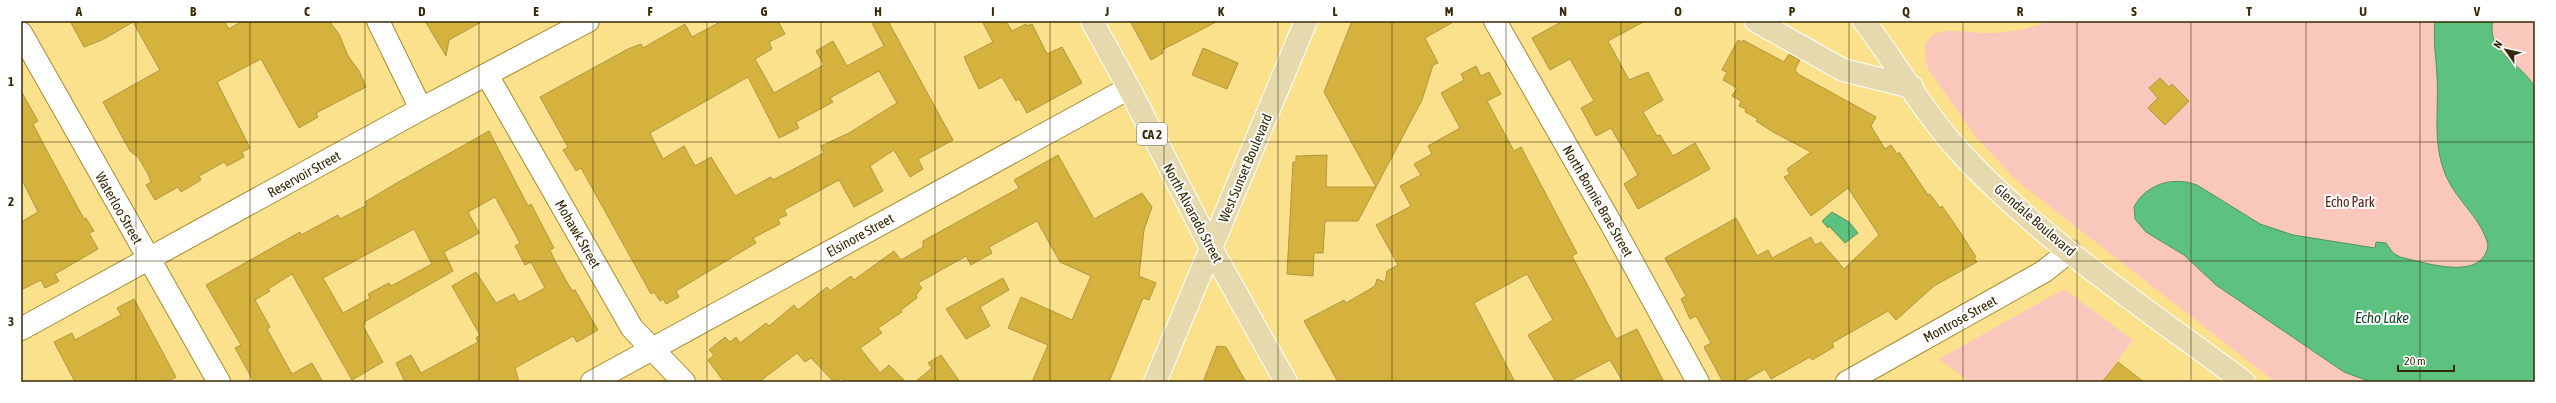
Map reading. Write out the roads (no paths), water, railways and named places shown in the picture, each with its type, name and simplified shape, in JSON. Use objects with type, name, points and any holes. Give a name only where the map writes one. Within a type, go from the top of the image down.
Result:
[{"type":"main road","name":"North Alvarado Street","points":[[1092,21],[1129,88],[1211,248],[1286,382]]},
{"type":"main road","name":"West Sunset Boulevard","points":[[1155,382],[1306,21]]},
{"type":"main road","points":[[1756,21],[1838,68],[1912,87]]},
{"type":"main road","name":"Glendale Boulevard","points":[[1864,21],[1958,150],[2014,204],[2070,251],[2244,382]]},
{"type":"street","points":[[378,21],[421,109]]},
{"type":"street","name":"Reservoir Street","points":[[21,330],[421,109],[588,21]]},
{"type":"street","name":"North Bonnie Brae Street","points":[[1495,21],[1613,227],[1698,382]]},
{"type":"street","name":"Waterloo Street","points":[[21,32],[219,382]]},
{"type":"street","name":"Mohawk Street","points":[[486,75],[632,328],[684,382]]},
{"type":"street","name":"Elsinore Street","points":[[592,382],[1129,88]]},
{"type":"street","name":"Montrose Street","points":[[1847,382],[2044,272],[2070,251]]},
{"type":"water","name":"Echo Lake","points":[[2435,21],[2493,21],[2492,32],[2495,42],[2500,50],[2523,72],[2535,88],[2535,382],[2371,382],[2344,372],[2216,285],[2184,255],[2146,232],[2135,219],[2134,207],[2139,199],[2153,188],[2170,182],[2188,182],[2197,185],[2260,224],[2293,235],[2375,248],[2376,242],[2386,243],[2393,253],[2400,257],[2423,263],[2451,267],[2464,267],[2475,264],[2484,257],[2488,245],[2485,236],[2475,218],[2456,194],[2446,176],[2439,152],[2437,126],[2437,76],[2434,42]]},
{"type":"water","points":[[1832,212],[1849,222],[1858,233],[1845,243],[1829,226],[1828,228],[1822,221]]},
{"type":"park label","name":"Echo Park","points":[[2350,202]]}]
